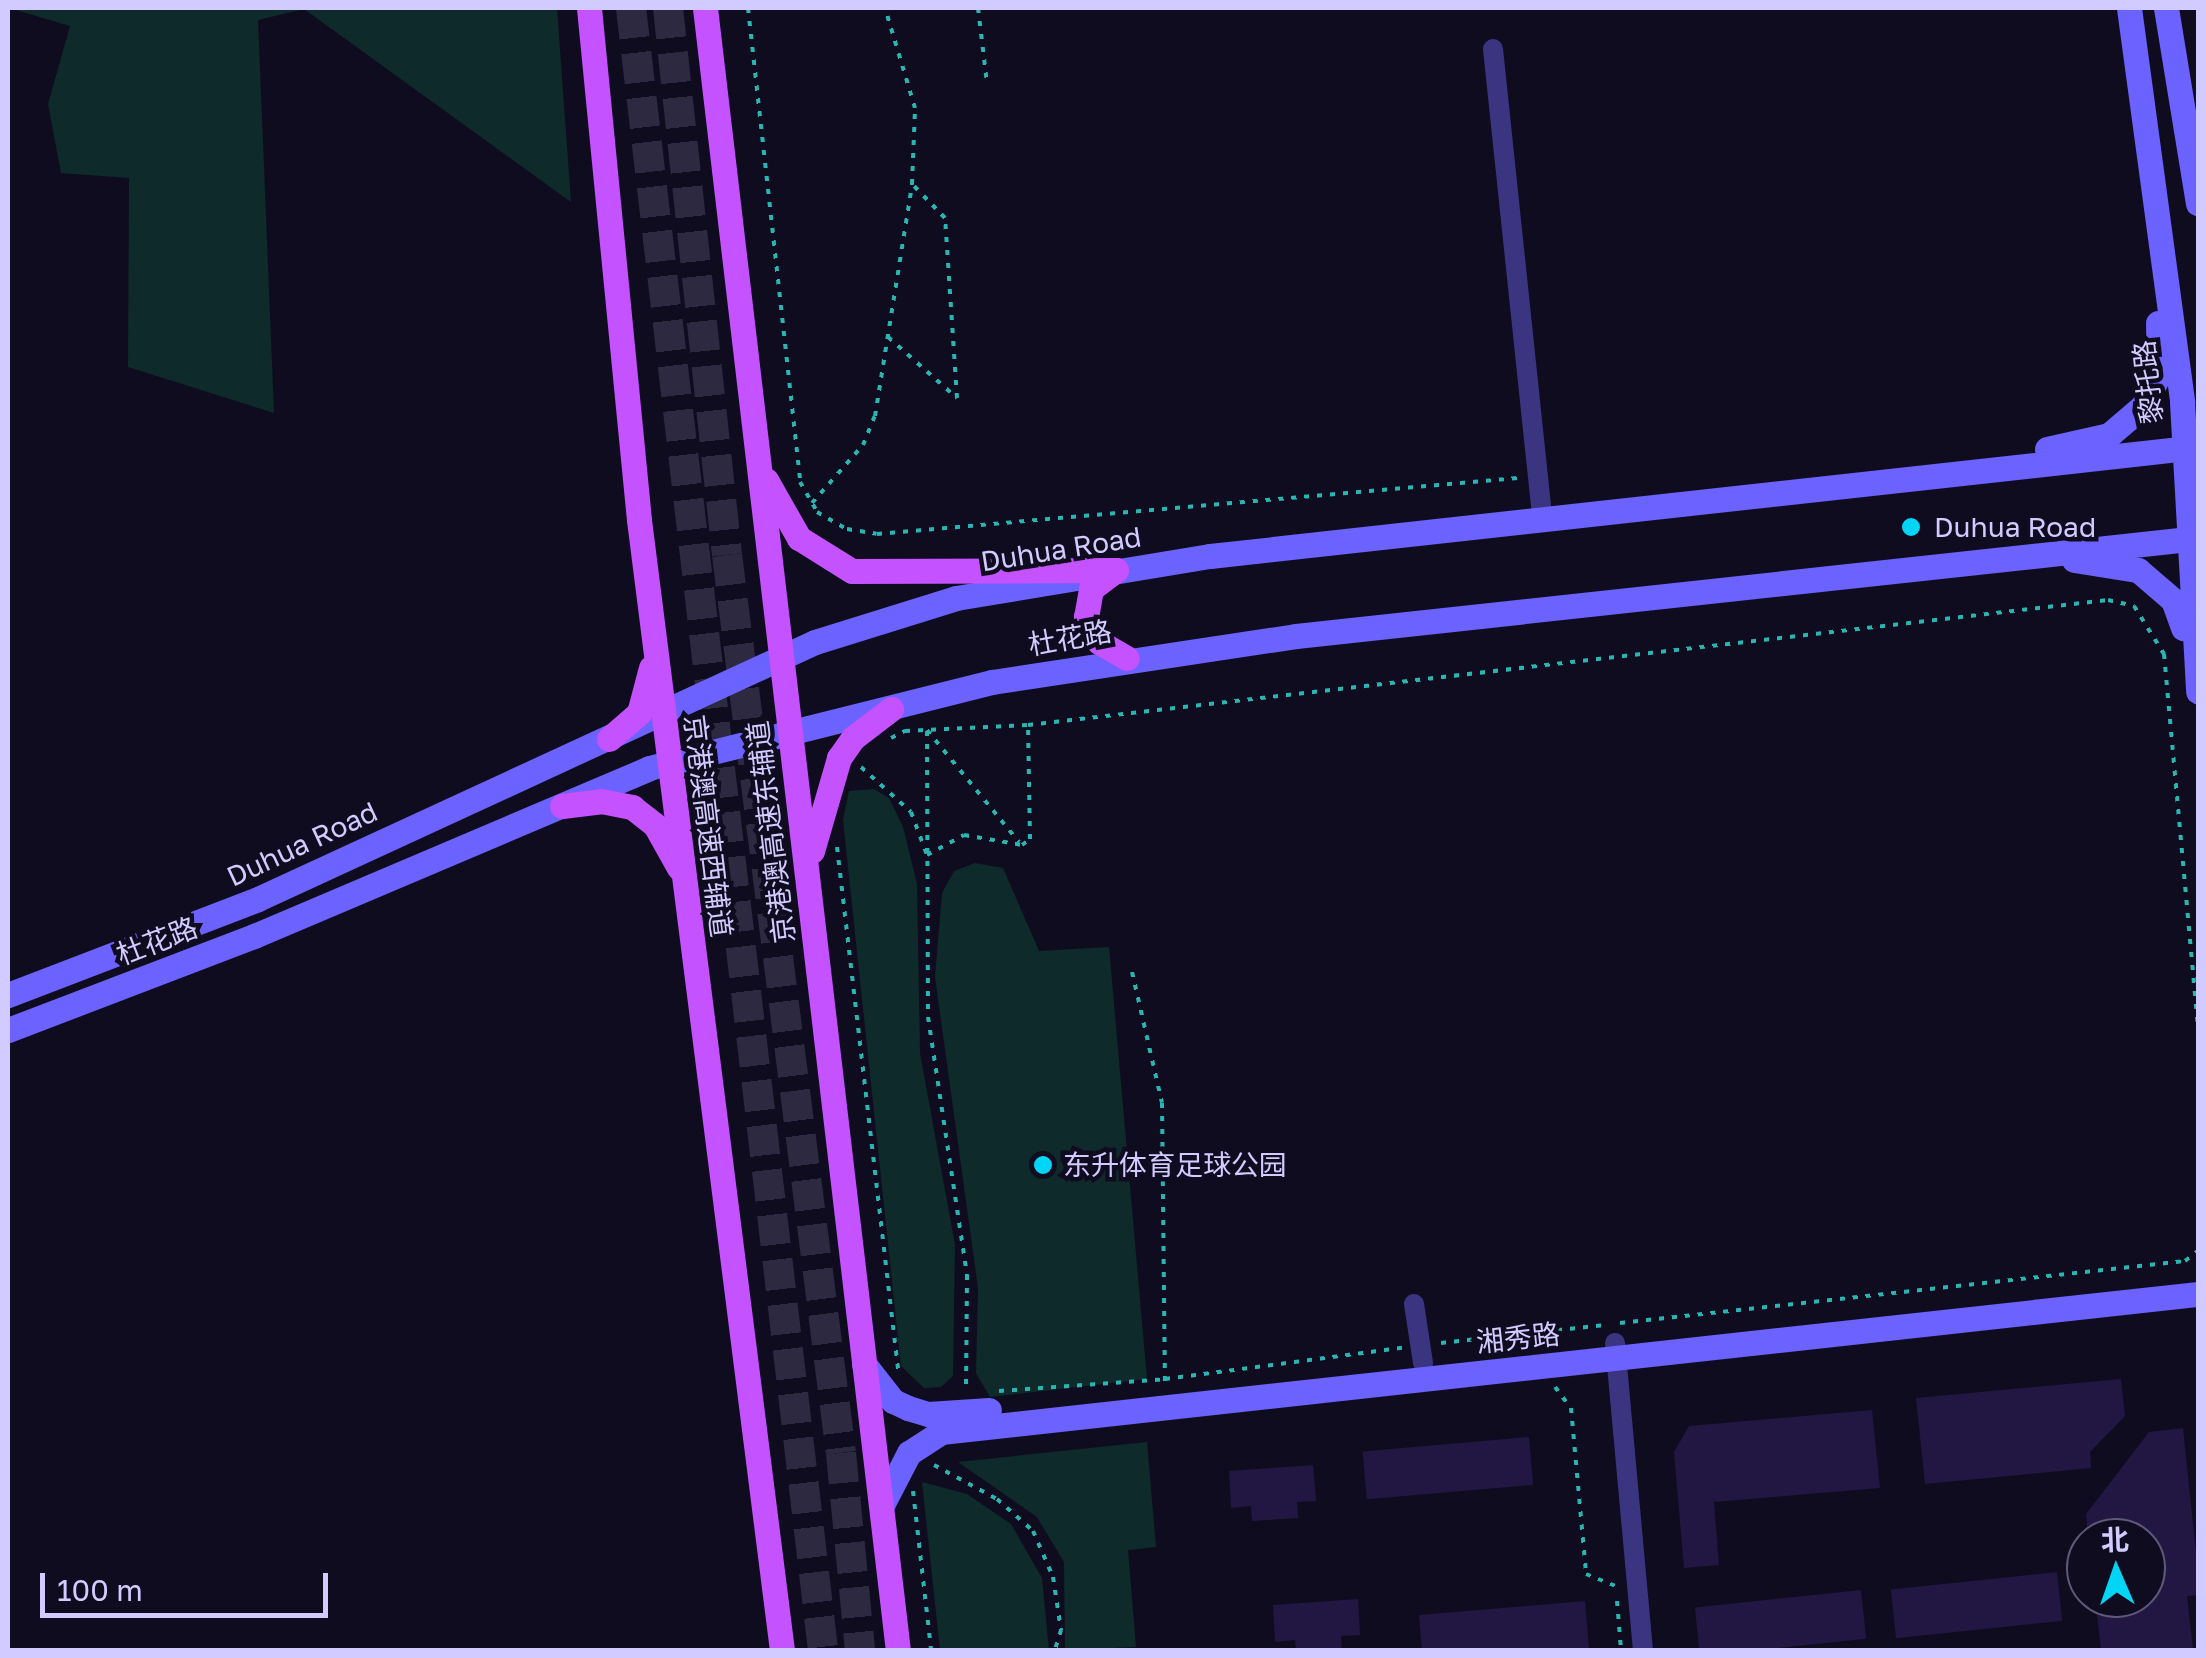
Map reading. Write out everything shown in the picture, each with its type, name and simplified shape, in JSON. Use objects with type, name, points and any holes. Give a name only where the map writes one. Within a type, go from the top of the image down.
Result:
[{"type":"main road","name":"京港澳高速西辅道","points":[[589,8],[652,623],[688,892],[712,1135],[782,1650]]},
{"type":"main road","name":"京港澳高速东辅道","points":[[705,8],[898,1650]]},
{"type":"main road","points":[[754,448],[787,524],[816,553],[852,572],[1116,570]]},
{"type":"main road","points":[[1116,570],[1092,589],[1086,616],[1099,642],[1127,658]]},
{"type":"main road","points":[[609,739],[645,700],[652,623]]},
{"type":"main road","points":[[808,886],[829,778],[854,738],[891,708]]},
{"type":"main road","points":[[562,806],[616,802],[645,816],[670,848],[688,892]]},
{"type":"street","name":"黎托路","points":[[2128,8],[2191,448],[2197,679]]},
{"type":"street","points":[[2166,8],[2198,203]]},
{"type":"street","points":[[1493,49],[1542,519]]},
{"type":"street","points":[[1932,476],[2110,434],[2143,406],[2159,374],[2138,152],[2143,100]]},
{"type":"street","name":"Duhua Road","points":[[8,994],[258,899],[780,658],[918,607],[1116,570],[2191,448]]},
{"type":"street","name":"杜花路","points":[[8,1030],[254,936],[672,760],[791,735],[891,708],[1127,658],[2192,538]]},
{"type":"street","points":[[1959,564],[2081,560],[2138,570],[2173,600],[2197,679]]},
{"type":"street","name":"湘秀路","points":[[882,1505],[910,1453],[942,1432],[2198,1277]]},
{"type":"street","name":"湘秀路","points":[[864,1364],[893,1401],[928,1414],[1422,1354],[1615,1350],[2198,1294]]},
{"type":"street","points":[[1414,1304],[1422,1354]]},
{"type":"street","points":[[1615,1350],[1643,1650]]},
{"type":"path","points":[[748,8],[800,482],[817,512],[856,530],[877,534],[1538,476]]},
{"type":"path","points":[[812,504],[863,445],[888,338],[912,184],[915,108],[885,8]]},
{"type":"path","points":[[978,8],[988,83]]},
{"type":"path","points":[[888,338],[957,398],[945,218],[912,184]]},
{"type":"path","points":[[850,541],[856,530]]},
{"type":"path","points":[[881,743],[926,730],[1028,724],[2108,600],[2134,606],[2164,654],[2198,1026]]},
{"type":"path","points":[[927,855],[964,835],[1022,846],[1030,840],[1028,724]]},
{"type":"path","points":[[926,730],[1022,846]]},
{"type":"path","points":[[926,730],[928,1017],[967,1275],[966,1394],[952,1396]]},
{"type":"path","points":[[850,780],[871,750]]},
{"type":"path","points":[[860,766],[911,812],[927,855]]},
{"type":"path","points":[[836,832],[901,1379]]},
{"type":"path","points":[[1132,972],[1162,1102],[1165,1385]]},
{"type":"path","points":[[986,1392],[1165,1385],[2185,1261],[2198,1251]]},
{"type":"path","points":[[1536,1388],[1556,1386],[1571,1408],[1586,1574],[1616,1586],[1620,1650]]},
{"type":"path","points":[[936,1456],[927,1462],[953,1470],[1033,1531],[1053,1577],[1061,1630],[1056,1650]]},
{"type":"path","points":[[912,1485],[931,1650]]},
{"type":"green space","points":[[9,8],[557,8],[571,202],[304,9],[258,20],[274,413],[128,367],[129,178],[61,173],[48,104],[70,26]]},
{"type":"green space","points":[[874,789],[889,798],[903,827],[917,884],[920,1053],[955,1245],[953,1376],[941,1387],[924,1388],[901,1366],[843,820],[849,791]]},
{"type":"green space","name":"东升体育足球公园","points":[[975,863],[1003,868],[1039,951],[1109,947],[1147,1379],[990,1397],[976,1373],[978,1288],[935,977],[942,893],[954,871]]},
{"type":"green space","points":[[1147,1442],[1156,1547],[1128,1550],[1136,1647],[1065,1650],[1064,1562],[1037,1517],[958,1462]]},
{"type":"green space","points":[[922,1482],[967,1494],[1011,1524],[1042,1578],[1049,1650],[940,1650]]},
{"type":"building","points":[[2121,1379],[2125,1416],[2090,1452],[2091,1468],[1925,1484],[1916,1398]]},
{"type":"building","points":[[1872,1410],[1880,1488],[1714,1502],[1719,1565],[1684,1568],[1674,1452],[1689,1426]]},
{"type":"building","points":[[2183,1428],[2198,1572],[2198,1595],[2187,1596],[2193,1650],[2101,1650],[2097,1618],[2166,1618],[2166,1518],[2086,1518],[2149,1432]]},
{"type":"building","points":[[1529,1437],[1533,1485],[1367,1499],[1363,1452]]},
{"type":"building","points":[[1313,1465],[1316,1501],[1297,1502],[1298,1518],[1252,1521],[1251,1506],[1231,1508],[1229,1471]]},
{"type":"building","points":[[2057,1572],[2062,1621],[1896,1638],[1891,1589]]},
{"type":"building","points":[[1861,1590],[1866,1639],[1759,1650],[1699,1650],[1695,1607]]},
{"type":"building","points":[[1358,1599],[1360,1635],[1341,1636],[1342,1650],[1296,1650],[1295,1640],[1275,1642],[1273,1605]]},
{"type":"building","points":[[1585,1601],[1589,1650],[1422,1650],[1419,1615]]},
{"type":"tunnel","points":[[631,8],[823,1650]]},
{"type":"tunnel","points":[[668,8],[727,555],[841,1453],[860,1650]]},
{"type":"place","name":"Duhua Road","points":[[1911,527]]},
{"type":"place","name":"东升体育足球公园","points":[[1043,1165]]}]
